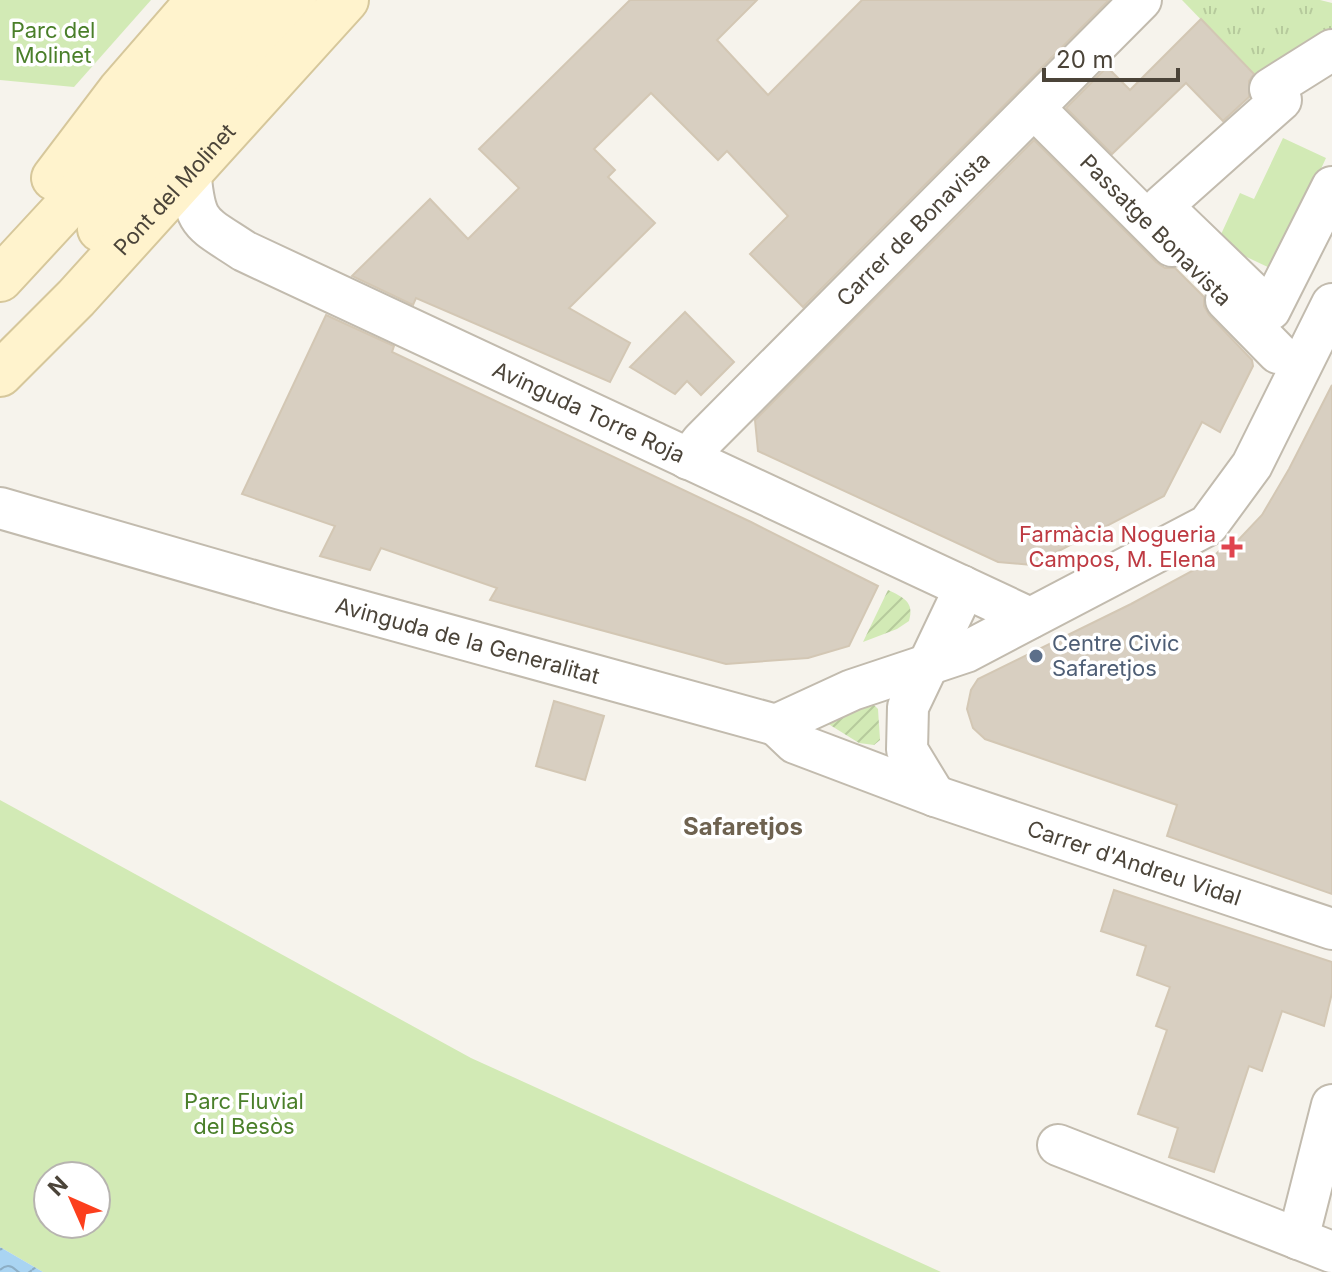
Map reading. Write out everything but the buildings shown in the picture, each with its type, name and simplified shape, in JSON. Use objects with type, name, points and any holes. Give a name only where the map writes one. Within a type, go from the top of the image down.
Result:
[{"type":"street","points":[[0,252],[120,91],[199,0]]},
{"type":"street","points":[[0,279],[62,212],[244,0]]},
{"type":"street","name":"Pont del Molinet","points":[[0,373],[56,284],[207,96],[294,0]]},
{"type":"street","name":"Pont del Molinet","points":[[0,373],[76,298],[346,0]]},
{"type":"street","name":"Carrer de Bonavista","points":[[688,459],[702,441],[1141,0]]},
{"type":"street","points":[[1332,50],[1270,89],[1281,100],[1162,206],[1270,310],[1332,187]]},
{"type":"street","name":"Passatge Bonavista","points":[[1034,108],[1278,353]]},
{"type":"street","name":"Avinguda Torre Roja","points":[[190,169],[193,205],[201,222],[244,251],[1030,618]]},
{"type":"street","points":[[776,725],[852,690],[966,652],[1208,525],[1252,465],[1332,304]]},
{"type":"street","name":"Avinguda de la Generalitat","points":[[0,508],[776,725]]},
{"type":"street","points":[[935,796],[907,750],[908,707],[958,602],[962,586]]},
{"type":"street","name":"Carrer d'Andreu Vidal","points":[[776,725],[795,743],[935,796],[1332,929]]},
{"type":"street","points":[[1058,1145],[1315,1245],[1332,1105]]},
{"type":"green space","name":"Parc del Molinet","points":[[0,0],[151,0],[74,87],[0,80]]},
{"type":"green space","points":[[1182,0],[1320,0],[1332,3],[1332,49],[1268,89]]},
{"type":"green space","points":[[1283,138],[1326,158],[1274,270],[1217,243],[1240,193],[1254,199]]},
{"type":"green space","points":[[888,590],[909,605],[909,621],[863,642]]},
{"type":"green space","points":[[872,703],[878,709],[880,740],[874,745],[859,743],[822,720]]},
{"type":"green space","name":"Parc Fluvial del Besòs","points":[[0,800],[471,1058],[941,1272],[43,1272],[0,1247]]},
{"type":"water","points":[[0,1247],[43,1272],[0,1272]]},
{"type":"place","name":"Farmàcia Nogueria Campos, M. Elena","points":[[1232,547]]},
{"type":"place","name":"Centre Civic Safaretjos","points":[[1036,656]]},
{"type":"district","name":"Safaretjos","points":[[743,826]]}]
